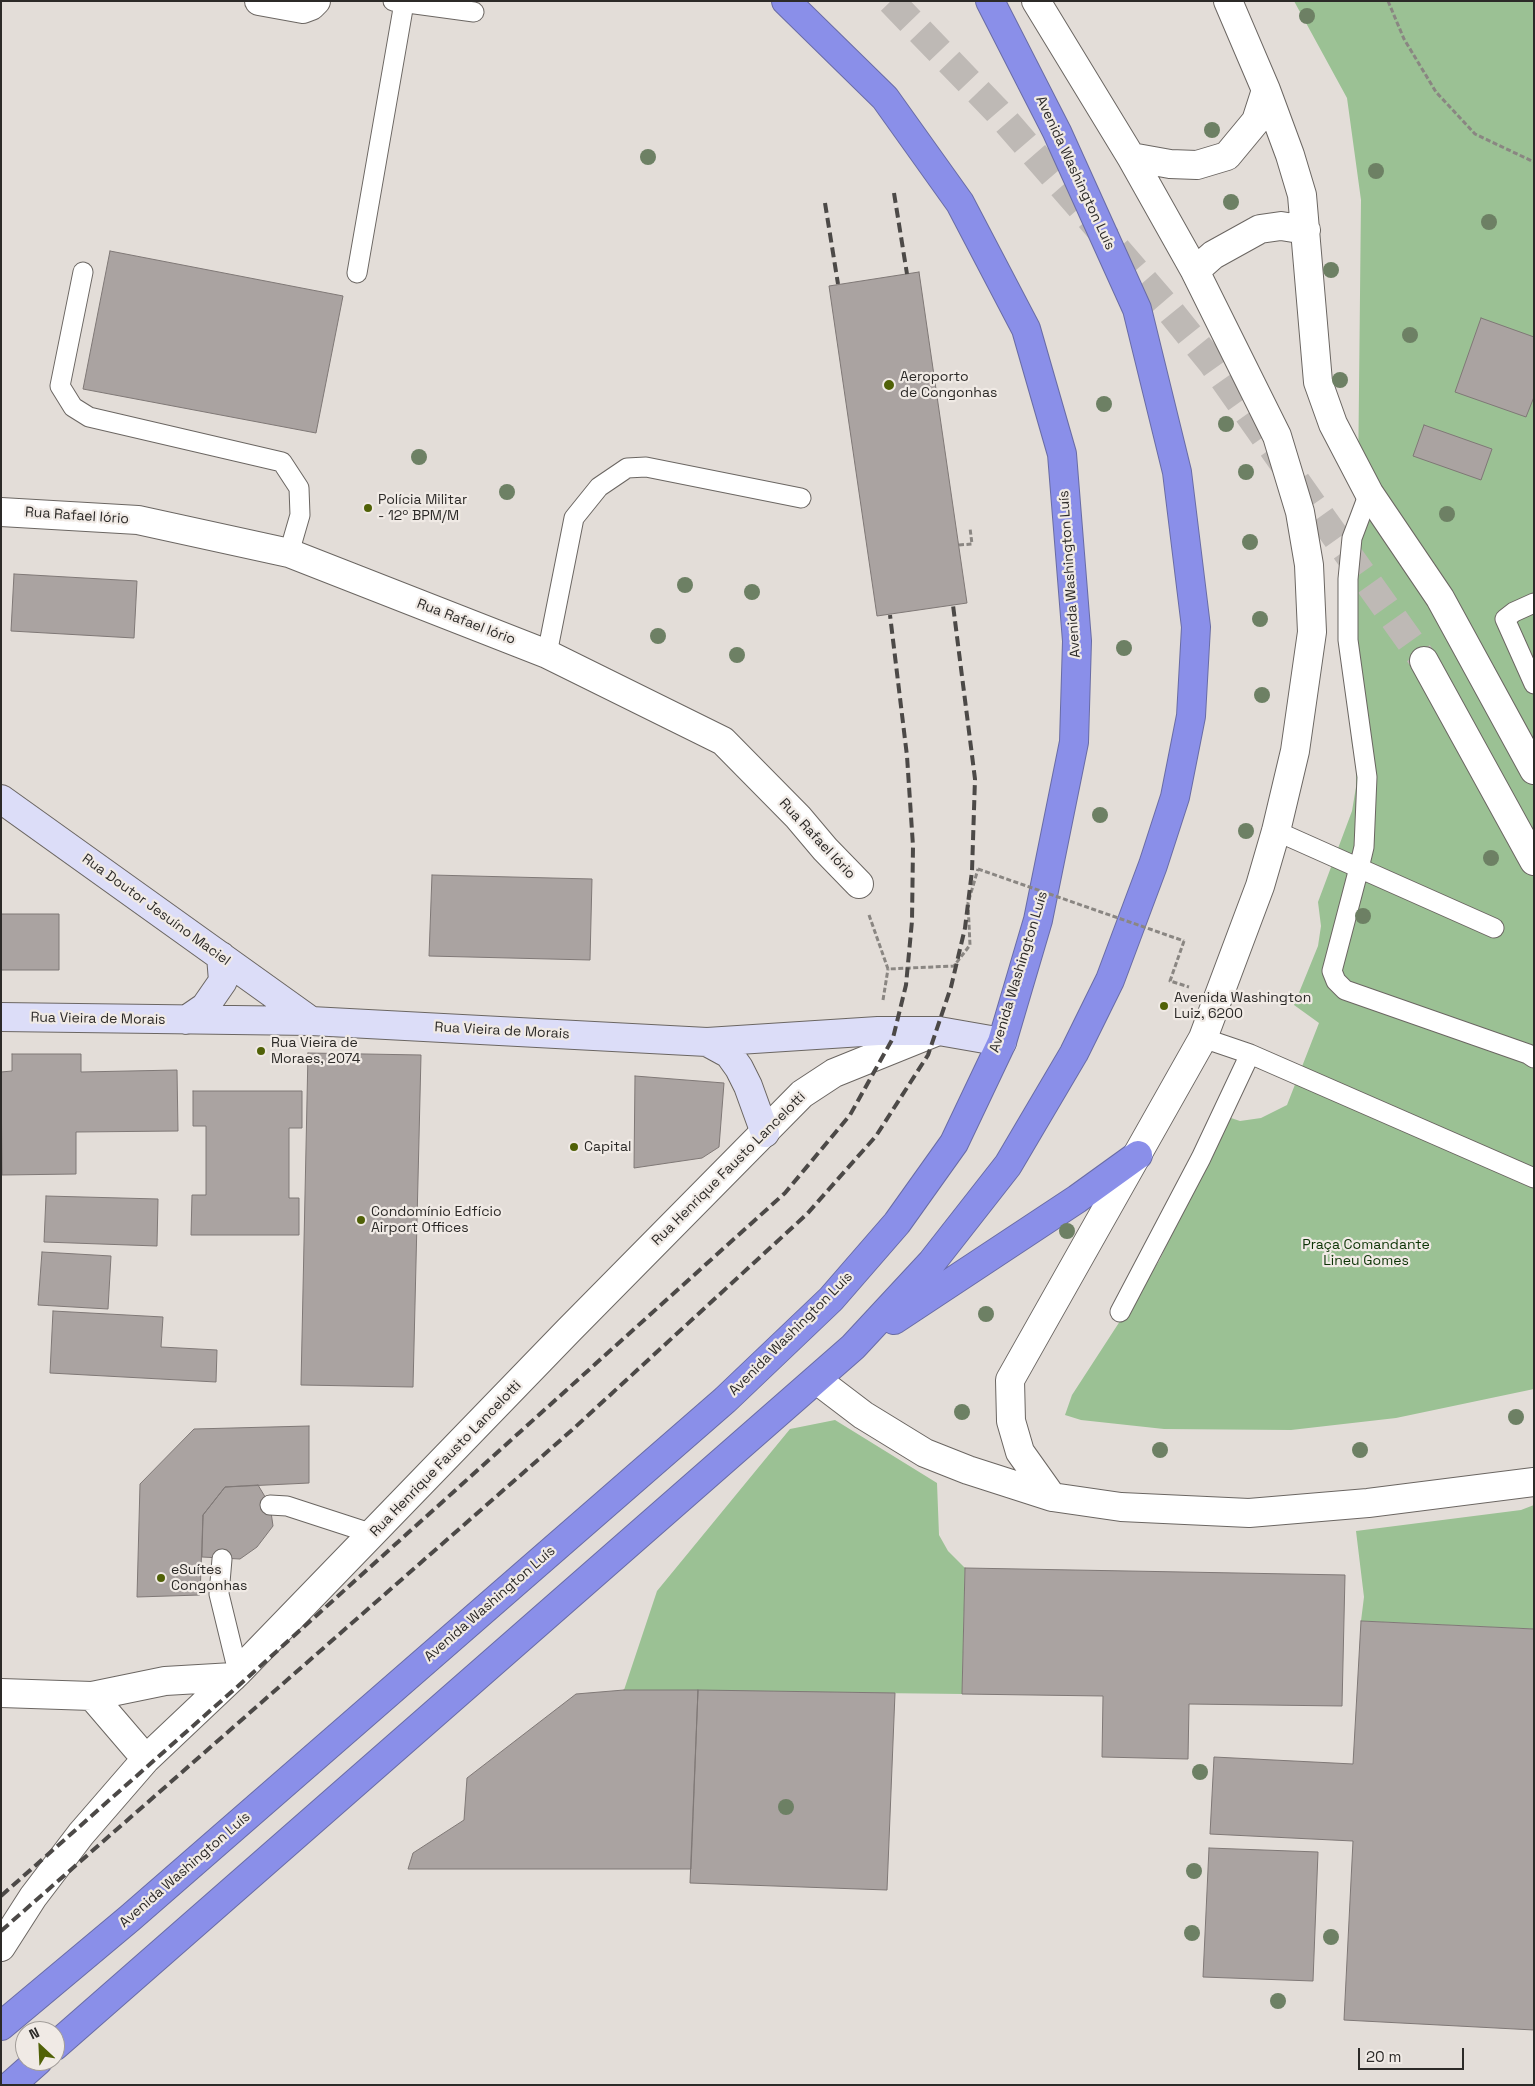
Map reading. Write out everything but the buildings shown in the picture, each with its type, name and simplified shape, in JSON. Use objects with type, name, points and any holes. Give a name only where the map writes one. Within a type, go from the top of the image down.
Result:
[{"type":"highway","name":"Avenida Washington Luís","points":[[1,2026],[130,1918],[717,1406],[831,1299],[897,1223],[954,1143],[1002,1042],[1038,920],[1074,742],[1077,641],[1062,454],[1026,329],[960,203],[885,98],[786,1]]},
{"type":"highway","name":"Avenida Washington Luís","points":[[65,2037],[853,1347],[932,1262],[1008,1165],[1074,1053],[1110,980],[1153,865],[1175,797],[1191,716],[1196,627],[1177,472],[1137,309],[1057,132],[990,1]]},
{"type":"highway","points":[[853,1347],[1077,1199],[1138,1155]]},
{"type":"highway","points":[[10,2085],[26,2071]]},
{"type":"street","points":[[259,1],[303,8],[311,6],[316,1]]},
{"type":"street","points":[[1036,1],[1131,157],[1195,271],[1277,436],[1300,512],[1309,565],[1312,632],[1296,751],[1276,832],[1260,886],[1203,1038],[1010,1380],[1011,1422],[1020,1452],[1052,1497]]},
{"type":"street","points":[[1228,1],[1266,90],[1293,163],[1302,195],[1318,382],[1333,424],[1369,493],[1440,598],[1534,770]]},
{"type":"street","points":[[1131,157],[1170,164],[1196,165],[1228,156],[1256,121],[1266,90]]},
{"type":"street","points":[[1195,271],[1213,255],[1260,229],[1281,226],[1306,230]]},
{"type":"street","name":"Rua Rafael Iório","points":[[1,512],[138,520],[289,553],[547,654],[723,741],[798,817],[824,849],[859,884]]},
{"type":"street","points":[[1424,661],[1534,862]]},
{"type":"street","name":"Rua Doutor Jesuíno Maciel","points":[[1,799],[311,1021]]},
{"type":"street","points":[[186,1020],[205,1007],[224,981],[221,956]]},
{"type":"street","name":"Rua Vieira de Morais","points":[[1,1017],[311,1021],[706,1042],[878,1031],[939,1031],[1002,1042]]},
{"type":"street","name":"Rua Henrique Fausto Lancelotti","points":[[1,1946],[45,1881],[81,1834],[146,1759],[235,1675],[568,1330],[802,1094],[834,1073],[939,1031]]},
{"type":"street","points":[[706,1042],[729,1054],[739,1068],[748,1086],[764,1133]]},
{"type":"street","points":[[817,1380],[863,1414],[925,1452],[968,1470],[1052,1497],[1120,1507],[1249,1513],[1377,1502],[1534,1482]]},
{"type":"street","points":[[1,1693],[92,1696],[165,1681],[235,1675]]},
{"type":"street","points":[[92,1696],[146,1759]]},
{"type":"lane","points":[[357,273],[398,2],[474,12]]},
{"type":"lane","points":[[83,272],[60,386],[73,407],[89,417],[282,462],[299,488],[300,515],[289,553]]},
{"type":"lane","points":[[547,654],[574,518],[599,487],[627,468],[646,467],[802,498]]},
{"type":"lane","points":[[1369,493],[1352,538],[1348,579],[1348,640],[1368,777],[1364,847],[1332,971],[1336,981],[1345,990],[1492,1041],[1534,1058]]},
{"type":"lane","points":[[1532,673],[1505,619],[1514,612],[1534,603]]},
{"type":"lane","points":[[1276,832],[1494,928]]},
{"type":"lane","points":[[1203,1038],[1250,1054],[1534,1178]]},
{"type":"lane","points":[[1120,1312],[1201,1158],[1250,1054]]},
{"type":"lane","points":[[270,1505],[287,1506],[373,1534]]},
{"type":"lane","points":[[222,1559],[219,1594],[235,1675]]},
{"type":"path","points":[[1388,1],[1404,39],[1436,92],[1475,134],[1534,162]]},
{"type":"path","points":[[959,545],[972,544],[970,528]]},
{"type":"path","points":[[859,884],[888,969],[954,966],[970,945],[968,903],[978,869],[1184,941],[1170,982]]},
{"type":"green space","name":"Praça Comandante Lineu Gomes","points":[[1294,1],[1534,1],[1534,1389],[1396,1418],[1291,1430],[1164,1429],[1081,1420],[1065,1415],[1072,1395],[1159,1261],[1228,1117],[1240,1121],[1261,1118],[1287,1105],[1319,1023],[1294,1005],[1318,946],[1321,926],[1318,902],[1352,811],[1356,787],[1356,762],[1352,745],[1344,664],[1358,484],[1361,200],[1347,98]]},
{"type":"green space","points":[[835,1420],[937,1483],[939,1535],[948,1551],[965,1568],[962,1694],[624,1690],[657,1591],[790,1429]]},
{"type":"green space","points":[[1534,1505],[1534,1629],[1361,1621],[1364,1597],[1356,1531],[1521,1510]]},
{"type":"tunnel","points":[[891,1],[997,111],[1166,306],[1212,363],[1424,661]]},
{"type":"railway","points":[[894,193],[907,274]]},
{"type":"railway","points":[[825,203],[838,284]]},
{"type":"railway","points":[[1,1931],[572,1430],[807,1214],[876,1136],[928,1055],[951,987],[965,928],[972,871],[975,779],[953,605]]},
{"type":"railway","points":[[1,1896],[246,1679],[785,1193],[850,1115],[893,1038],[906,985],[912,921],[913,846],[907,756],[890,615]]},
{"type":"place","name":"Aeroporto de Congonhas","points":[[889,385]]},
{"type":"place","name":"Polícia Militar - 12º BPM/M","points":[[368,508]]},
{"type":"place","name":"Avenida Washington Luiz, 6200","points":[[1164,1006]]},
{"type":"place","name":"Rua Vieira de Moraes, 2074","points":[[261,1051]]},
{"type":"place","name":"Capital","points":[[574,1147]]},
{"type":"place","name":"Condomínio Edfício Airport Offices","points":[[361,1220]]},
{"type":"place","name":"eSuítes Congonhas","points":[[161,1578]]}]
